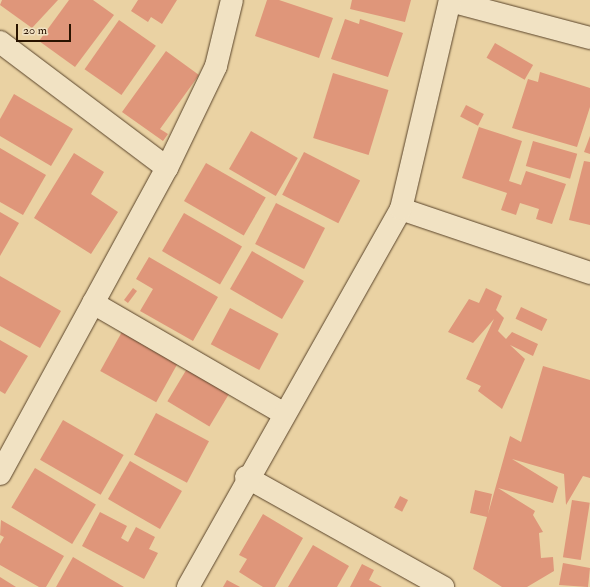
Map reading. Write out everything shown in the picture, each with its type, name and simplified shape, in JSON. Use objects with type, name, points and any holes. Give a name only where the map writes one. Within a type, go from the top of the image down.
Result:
[{"type":"street","points":[[0,474],[167,168],[216,66],[232,0]]},
{"type":"street","points":[[188,587],[246,477],[401,209],[450,0],[590,38]]},
{"type":"street","points":[[0,42],[167,168]]},
{"type":"street","points":[[401,209],[590,273]]},
{"type":"street","points":[[93,303],[284,413]]},
{"type":"street","points":[[246,477],[443,587]]},
{"type":"building","points":[[2,0],[58,0],[32,28],[0,5]]},
{"type":"building","points":[[69,0],[93,0],[114,15],[75,67],[39,41]]},
{"type":"building","points":[[138,0],[177,0],[162,24],[151,17],[148,22],[131,11]]},
{"type":"building","points":[[267,0],[279,0],[333,18],[319,58],[255,36]]},
{"type":"building","points":[[352,0],[411,0],[405,22],[350,9]]},
{"type":"building","points":[[345,19],[359,24],[360,19],[403,33],[388,77],[331,59]]},
{"type":"building","points":[[119,20],[156,46],[121,95],[85,69]]},
{"type":"building","points":[[495,43],[533,65],[525,80],[486,58]]},
{"type":"building","points":[[166,51],[199,75],[160,129],[168,134],[163,141],[122,112]]},
{"type":"building","points":[[540,72],[590,88],[590,107],[577,147],[512,128],[528,79],[538,82]]},
{"type":"building","points":[[333,73],[388,90],[369,155],[313,138]]},
{"type":"building","points":[[14,94],[73,129],[51,166],[0,136],[0,119]]},
{"type":"building","points":[[466,105],[484,114],[478,126],[460,117]]},
{"type":"building","points":[[479,127],[522,141],[509,181],[521,185],[526,171],[566,184],[552,224],[536,219],[539,209],[520,203],[516,215],[501,210],[507,193],[462,178]]},
{"type":"building","points":[[251,131],[298,158],[276,196],[229,169]]},
{"type":"building","points":[[590,136],[590,154],[584,152]]},
{"type":"building","points":[[533,141],[577,154],[570,179],[526,166]]},
{"type":"building","points":[[0,148],[46,175],[23,215],[0,202]]},
{"type":"building","points":[[304,152],[360,181],[338,223],[282,195]]},
{"type":"building","points":[[74,153],[104,172],[91,194],[118,212],[91,254],[34,218]]},
{"type":"building","points":[[584,161],[590,162],[590,225],[569,220]]},
{"type":"building","points":[[206,163],[266,198],[244,236],[184,201]]},
{"type":"building","points":[[276,203],[325,228],[304,269],[255,244]]},
{"type":"building","points":[[0,212],[19,223],[0,256]]},
{"type":"building","points":[[184,213],[242,246],[220,285],[162,251]]},
{"type":"building","points":[[252,251],[304,281],[282,319],[230,289]]},
{"type":"building","points":[[149,257],[218,297],[193,341],[140,311],[153,289],[136,279]]},
{"type":"building","points":[[0,276],[61,311],[40,348],[0,326]]},
{"type":"building","points":[[133,288],[137,291],[128,303],[124,300]]},
{"type":"building","points":[[486,288],[502,296],[496,310],[504,318],[498,331],[506,339],[512,332],[538,344],[533,356],[510,345],[525,359],[502,409],[478,391],[481,386],[466,379],[494,319],[473,343],[448,332],[469,299],[479,303]]},
{"type":"building","points":[[521,307],[547,319],[542,331],[516,319]]},
{"type":"building","points":[[230,308],[279,334],[259,370],[211,344]]},
{"type":"building","points":[[123,330],[179,361],[156,402],[100,371]]},
{"type":"building","points":[[0,340],[28,356],[5,394],[0,391]]},
{"type":"building","points":[[543,366],[590,380],[590,478],[583,476],[566,505],[564,474],[512,459],[558,487],[553,503],[498,488],[535,511],[533,515],[543,532],[539,533],[541,558],[553,557],[554,571],[527,587],[502,587],[473,569],[487,517],[470,513],[475,490],[492,494],[488,514],[510,436],[521,442]]},
{"type":"building","points":[[188,367],[230,392],[209,427],[167,401]]},
{"type":"building","points":[[156,413],[209,441],[187,483],[134,454]]},
{"type":"building","points":[[63,420],[124,455],[101,495],[40,460]]},
{"type":"building","points":[[130,461],[182,491],[160,529],[108,499]]},
{"type":"building","points":[[35,468],[96,505],[72,544],[11,507]]},
{"type":"building","points":[[400,496],[408,500],[402,512],[394,508]]},
{"type":"building","points":[[572,500],[590,503],[581,560],[563,557]]},
{"type":"building","points":[[100,512],[127,526],[121,538],[128,542],[136,527],[155,537],[149,549],[158,553],[144,579],[82,546]]},
{"type":"building","points":[[263,514],[303,538],[275,587],[263,587],[239,572],[247,559],[239,555]]},
{"type":"building","points":[[1,520],[64,556],[46,587],[39,587],[0,565],[0,544],[4,537],[0,535]]},
{"type":"building","points":[[313,545],[349,566],[337,587],[288,587]]},
{"type":"building","points":[[73,557],[124,587],[56,587]]},
{"type":"building","points":[[563,563],[590,568],[588,587],[559,585]]},
{"type":"building","points":[[362,564],[374,570],[369,580],[382,587],[350,587]]},
{"type":"building","points":[[0,577],[16,587],[0,587]]},
{"type":"building","points":[[227,580],[240,587],[223,587]]}]
